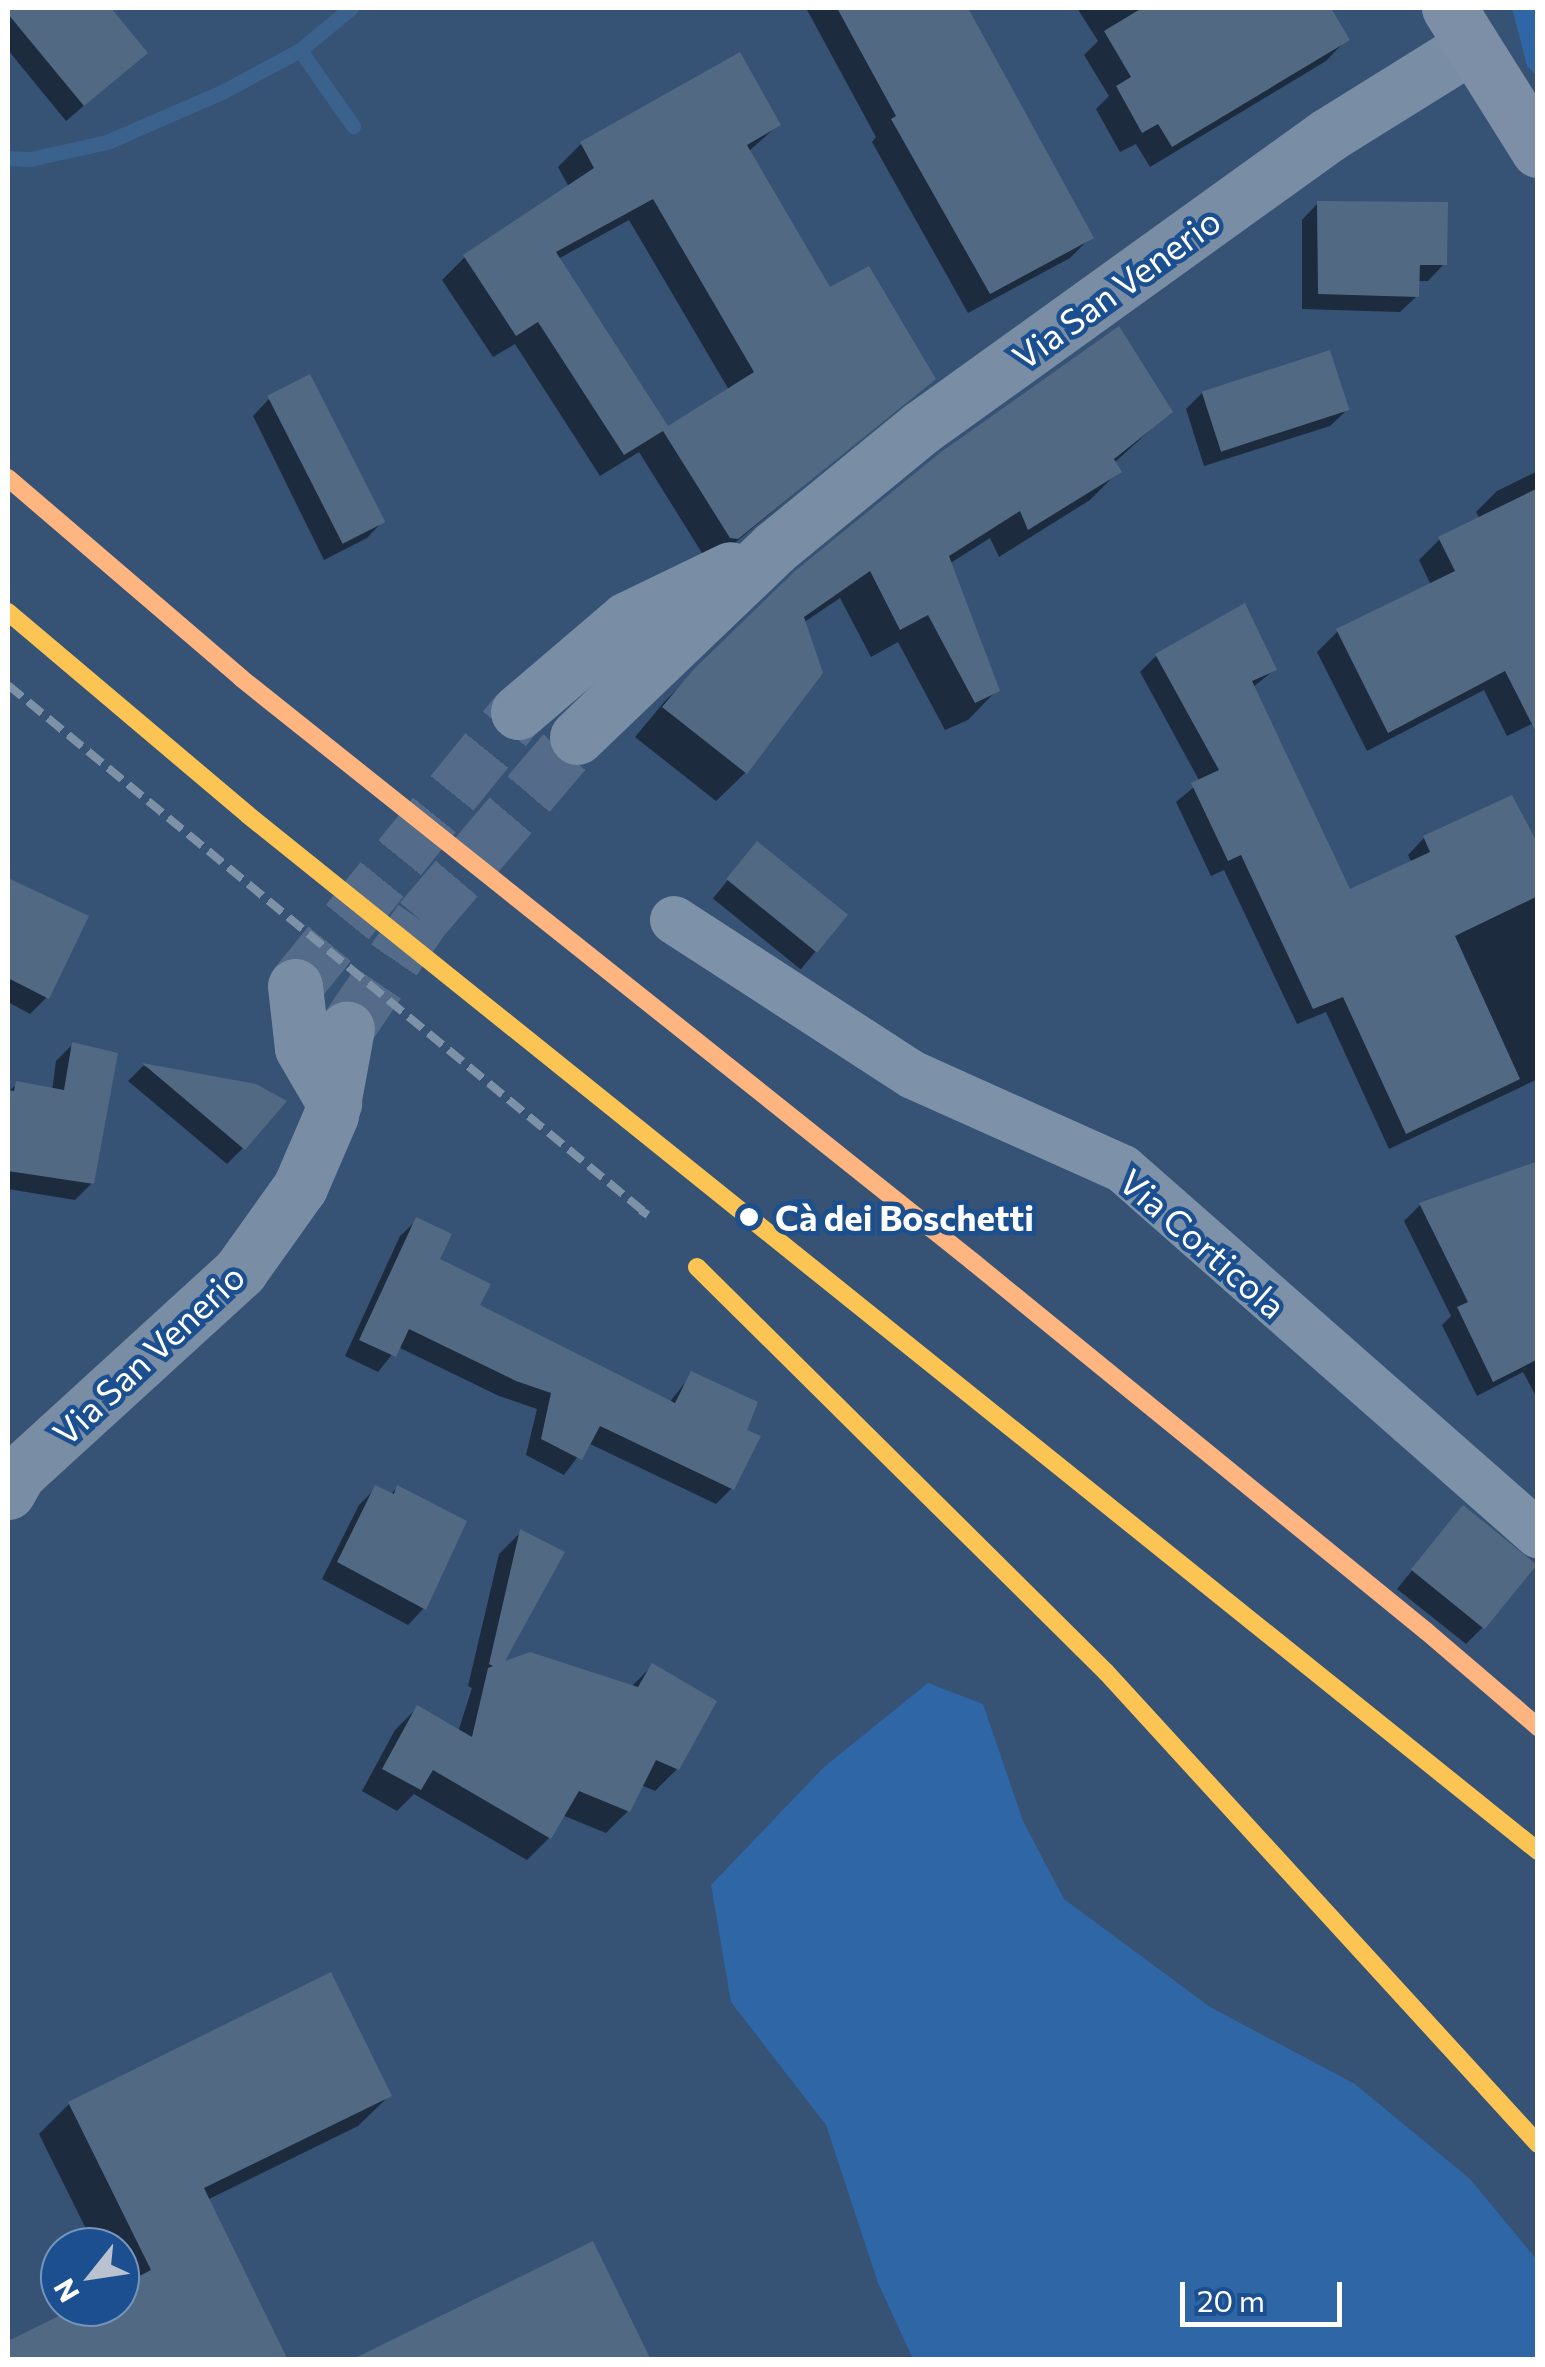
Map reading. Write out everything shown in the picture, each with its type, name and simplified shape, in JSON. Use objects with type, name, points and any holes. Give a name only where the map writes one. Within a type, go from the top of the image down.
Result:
[{"type":"main road","points":[[1460,26],[1538,150]]},
{"type":"street","points":[[1460,26],[1538,104]]},
{"type":"street","name":"Via San Venerio","points":[[578,737],[774,548],[922,427],[1328,135],[1460,26]]},
{"type":"street","name":"Via San Venerio","points":[[518,712],[627,619],[774,548]]},
{"type":"street","name":"Via Corticola","points":[[674,920],[913,1074],[1122,1169],[1538,1534]]},
{"type":"street","points":[[295,986],[302,1048],[334,1103]]},
{"type":"street","name":"Via San Venerio","points":[[8,1492],[18,1474],[240,1272],[300,1188],[334,1103],[347,1028]]},
{"type":"shaded area","points":[[1512,8],[1537,8],[1537,76],[1527,66]]},
{"type":"shaded area","points":[[928,1683],[983,1704],[1023,1821],[1064,1899],[1210,2007],[1355,2084],[1470,2179],[1537,2260],[1537,2359],[913,2359],[878,2283],[826,2125],[731,2002],[711,1885],[824,1767]]},
{"type":"building","points":[[8,8],[111,8],[148,53],[84,106],[8,14]]},
{"type":"building","points":[[837,8],[968,8],[1094,238],[990,294],[891,119],[896,116]]},
{"type":"building","points":[[1142,8],[1331,8],[1350,40],[1172,147],[1158,124],[1142,133],[1116,86],[1131,77],[1104,31]]},
{"type":"building","points":[[740,52],[781,125],[747,145],[830,287],[869,266],[936,379],[738,539],[730,538],[663,431],[624,455],[538,322],[516,336],[463,255],[594,168],[580,142]],"holes":[[[653,199],[754,372],[668,426],[556,252]]]},
{"type":"building","points":[[1317,201],[1448,202],[1447,265],[1420,265],[1419,297],[1318,294]]},
{"type":"building","points":[[1119,326],[1173,412],[1114,459],[1122,472],[1028,530],[1020,511],[949,556],[1000,691],[975,703],[928,615],[900,630],[870,571],[804,617],[823,673],[747,774],[662,707],[694,669],[795,571],[941,452]]},
{"type":"building","points":[[1330,350],[1349,410],[1221,452],[1202,392]]},
{"type":"building","points":[[310,374],[385,522],[343,544],[267,396]]},
{"type":"building","points":[[1538,488],[1538,736],[1505,671],[1388,733],[1336,629],[1455,571],[1438,537]]},
{"type":"building","points":[[1245,603],[1277,670],[1252,681],[1350,889],[1430,852],[1423,836],[1512,795],[1538,844],[1538,896],[1455,936],[1520,1079],[1406,1134],[1343,997],[1313,1009],[1241,855],[1228,861],[1191,783],[1219,770],[1155,654]]},
{"type":"building","points":[[757,841],[848,915],[817,953],[726,879]]},
{"type":"building","points":[[8,878],[89,916],[49,999],[8,978]]},
{"type":"building","points":[[72,1042],[118,1053],[94,1184],[8,1171],[8,1090],[14,1091],[16,1081],[64,1090]]},
{"type":"building","points":[[142,1063],[256,1084],[287,1101],[245,1150]]},
{"type":"building","points":[[1538,1161],[1538,1359],[1493,1382],[1457,1307],[1468,1302],[1419,1203]]},
{"type":"building","points":[[416,1217],[452,1234],[440,1259],[491,1284],[480,1305],[675,1403],[691,1371],[758,1402],[747,1430],[761,1436],[734,1490],[600,1426],[582,1460],[541,1439],[551,1393],[516,1381],[409,1329],[396,1357],[359,1340]]},
{"type":"building","points":[[375,1485],[394,1494],[397,1485],[467,1521],[426,1610],[337,1562]]},
{"type":"building","points":[[1463,1505],[1537,1565],[1485,1629],[1411,1570]]},
{"type":"building","points":[[520,1529],[565,1552],[505,1661],[530,1652],[638,1687],[652,1663],[717,1701],[679,1770],[656,1760],[630,1812],[579,1791],[551,1839],[433,1770],[421,1790],[382,1769],[417,1705],[472,1737],[488,1668],[493,1666],[489,1664]]},
{"type":"building","points":[[331,1972],[392,2096],[204,2188],[288,2360],[8,2360],[8,2341],[40,2325],[140,2327],[140,2276],[151,2270],[140,2248],[140,2227],[130,2227],[68,2102]]},
{"type":"building","points":[[593,2241],[651,2360],[351,2360]]},
{"type":"waterway","points":[[8,158],[30,159],[107,142],[222,92],[300,50],[351,8]]},
{"type":"waterway","points":[[300,50],[353,126]]},
{"type":"tunnel","points":[[295,986],[518,712]]},
{"type":"tunnel","points":[[347,1028],[421,920],[577,737]]},
{"type":"railway","points":[[8,612],[248,815],[1538,1851]]},
{"type":"railway","points":[[8,685],[648,1215],[640,1210]]},
{"type":"transit line","points":[[8,478],[241,678],[972,1261],[1538,1727]]},
{"type":"transit line","points":[[8,612],[248,815],[1538,1851]]},
{"type":"transit line","points":[[697,1267],[1106,1672],[1538,2144]]},
{"type":"place","name":"Cà dei Boschetti","points":[[749,1217]]}]
